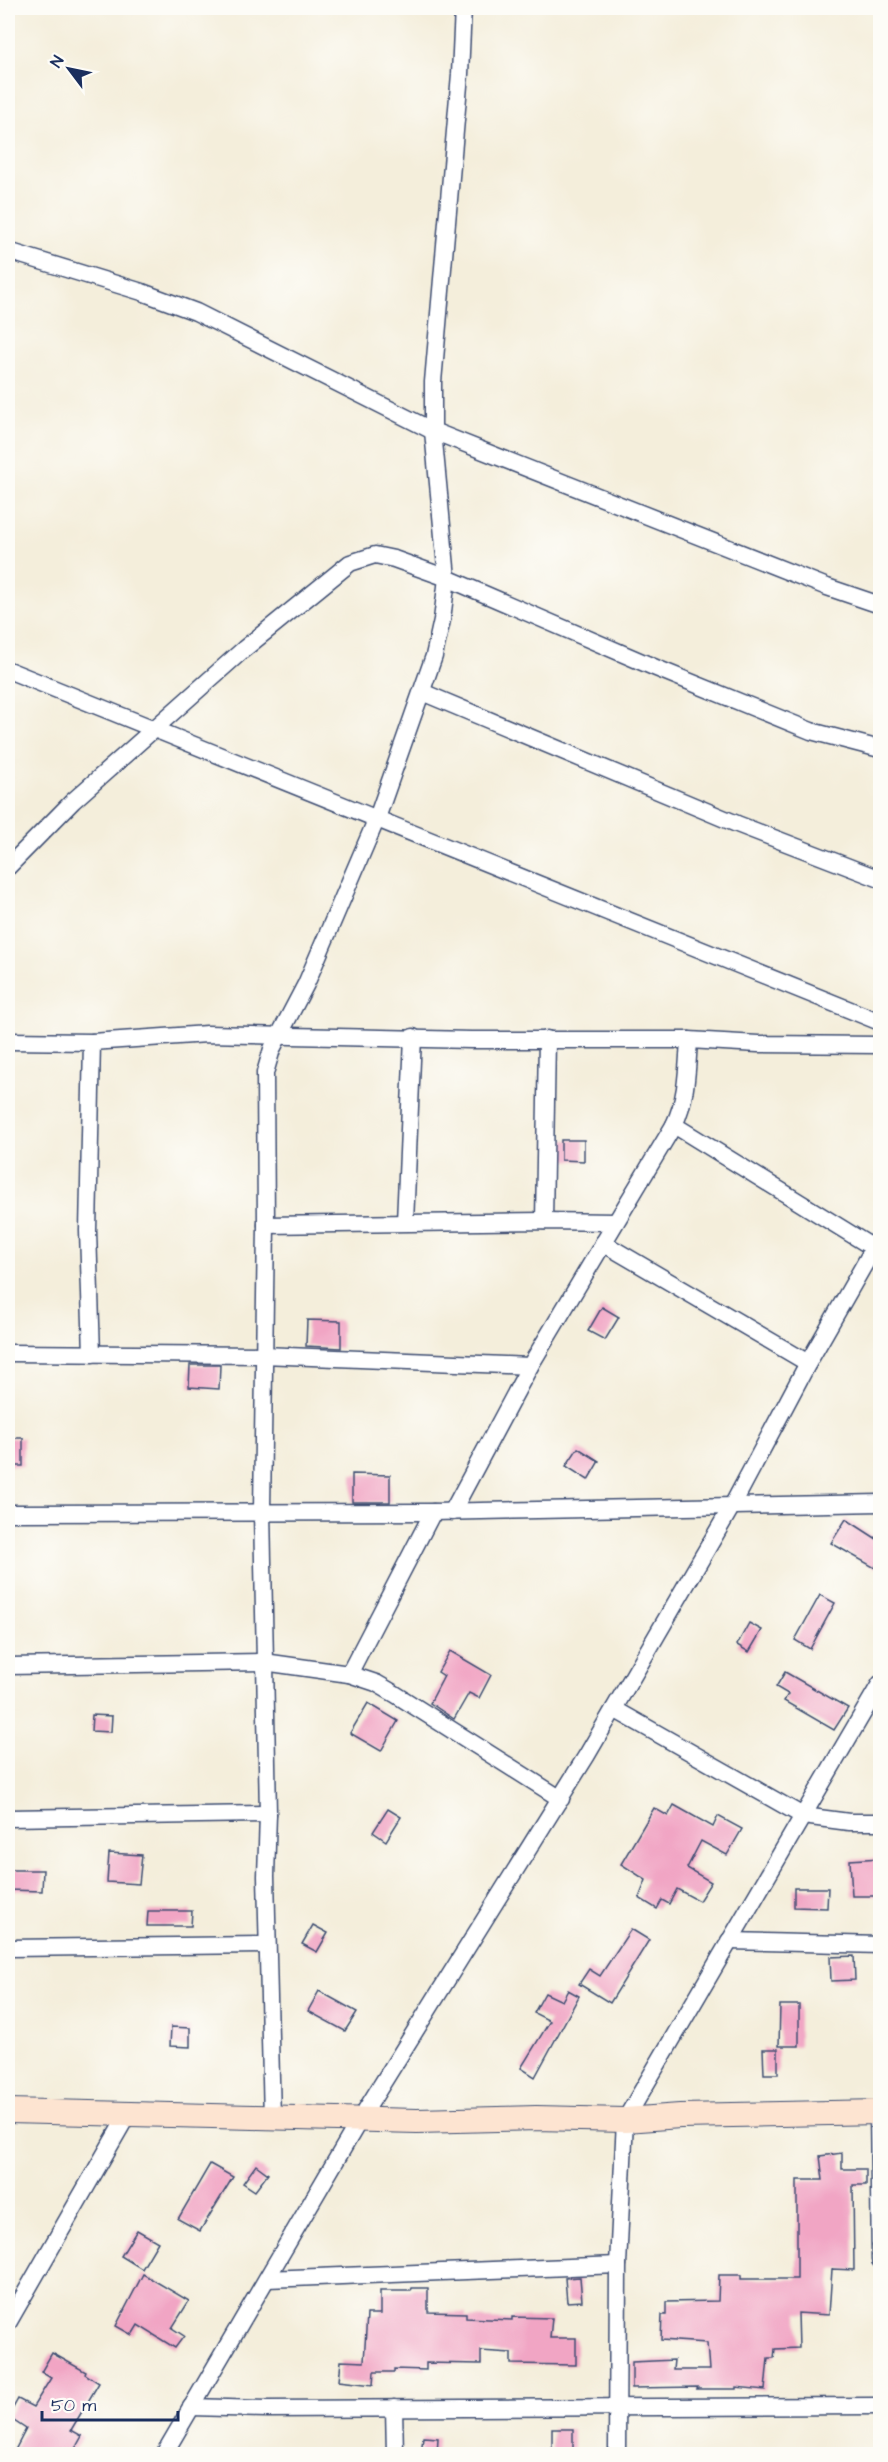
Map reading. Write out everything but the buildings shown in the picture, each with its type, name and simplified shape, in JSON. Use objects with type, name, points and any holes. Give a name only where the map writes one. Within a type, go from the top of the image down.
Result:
[{"type":"street","points":[[272,2119],[267,1945],[268,1814],[261,1511],[266,1225],[265,1073],[268,1060],[306,984],[377,818],[422,693],[442,620],[447,578],[433,431],[434,360],[460,74],[463,8]]},
{"type":"street","points":[[8,251],[142,292],[196,312],[433,431],[880,605]]},
{"type":"street","points":[[8,867],[73,801],[244,649],[350,563],[375,555],[394,559],[447,578],[745,706],[811,731],[880,749]]},
{"type":"street","points":[[8,670],[880,1022]]},
{"type":"street","points":[[422,693],[737,824],[880,879]]},
{"type":"street","points":[[8,1041],[92,1042],[207,1034],[689,1040],[758,1044],[880,1045]]},
{"type":"street","points":[[405,1222],[413,1037]]},
{"type":"street","points":[[544,1221],[547,1039]]},
{"type":"street","points":[[452,1512],[530,1366],[674,1125],[685,1093],[689,1040]]},
{"type":"street","points":[[92,1042],[88,1231],[92,1354]]},
{"type":"street","points":[[164,2454],[359,2121],[614,1709],[732,1506],[808,1363],[878,1245],[674,1125]]},
{"type":"street","points":[[266,1225],[405,1222],[615,1222]]},
{"type":"street","points":[[603,1243],[808,1363]]},
{"type":"street","points":[[8,1353],[263,1355],[530,1366]]},
{"type":"street","points":[[8,1512],[452,1512],[880,1503]]},
{"type":"street","points":[[350,1674],[433,1512]]},
{"type":"street","points":[[8,1666],[264,1662],[350,1674],[395,1694],[561,1798]]},
{"type":"street","points":[[617,2454],[618,2265],[625,2120],[880,1684]]},
{"type":"street","points":[[614,1709],[803,1816],[849,1822],[880,1822]]},
{"type":"street","points":[[8,1818],[268,1814]]},
{"type":"street","points":[[729,1941],[880,1945]]},
{"type":"street","points":[[8,1948],[267,1945]]},
{"type":"street","points":[[8,2111],[359,2121],[536,2118],[625,2120],[680,2116],[879,2112],[880,2260]]},
{"type":"street","points":[[8,2323],[128,2114]]},
{"type":"street","points":[[267,2279],[618,2265]]},
{"type":"street","points":[[191,2407],[880,2406]]},
{"type":"street","points":[[394,2408],[395,2454]]}]
